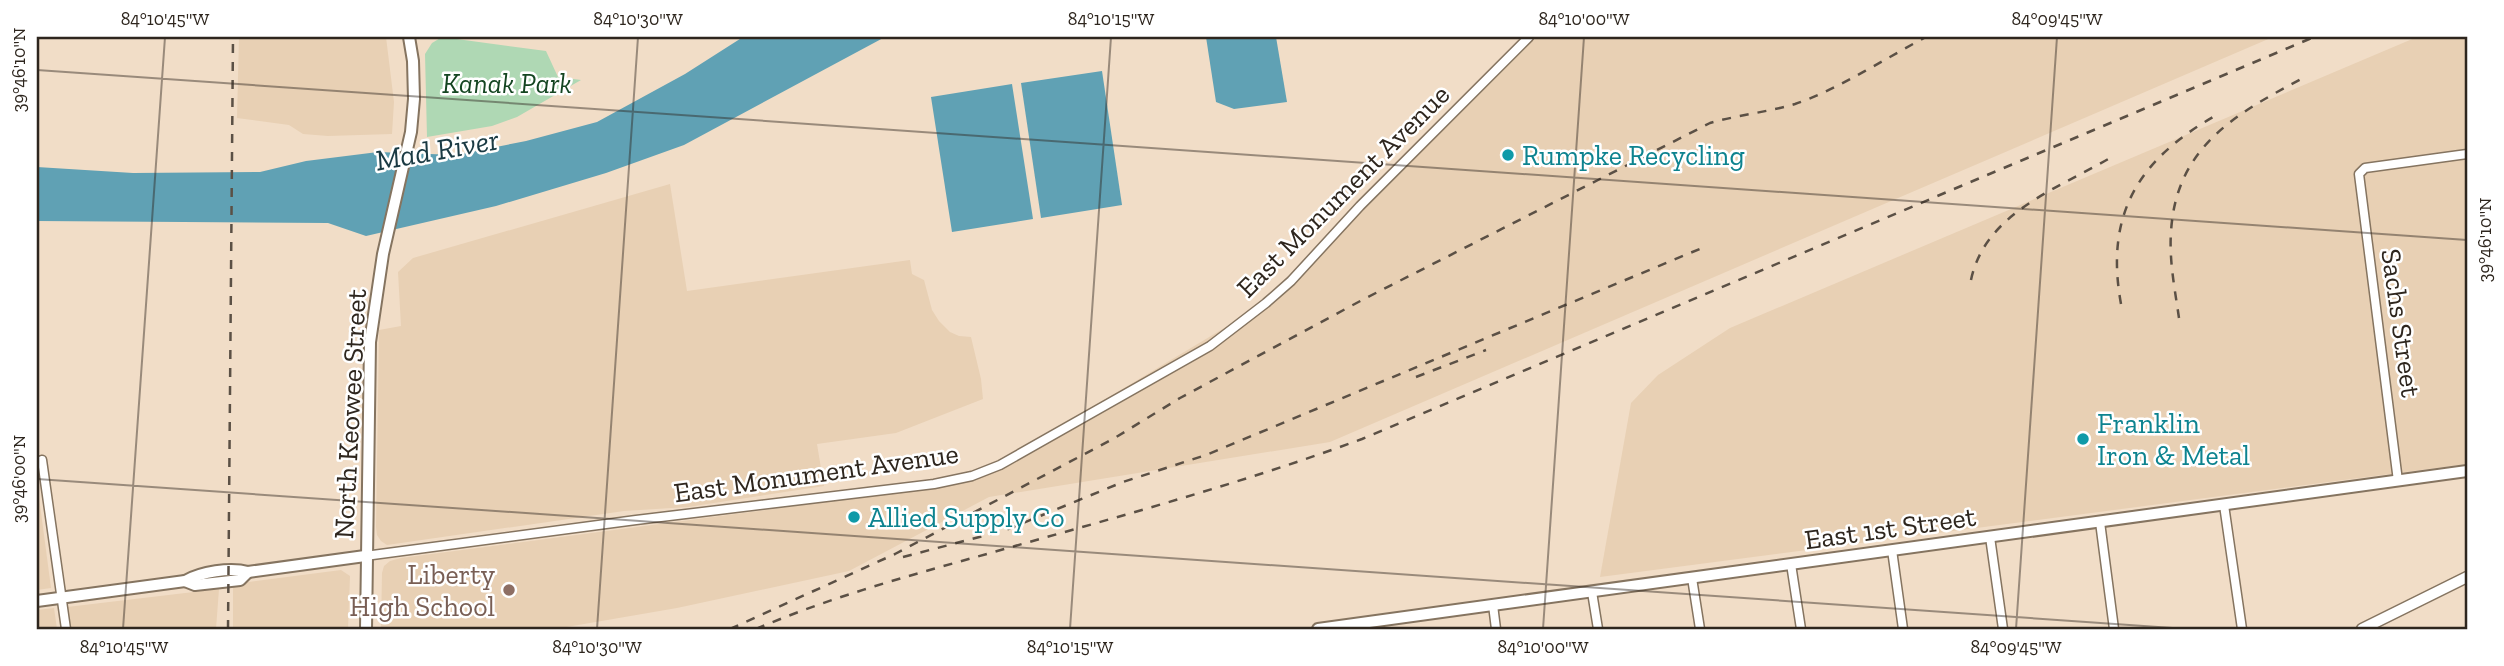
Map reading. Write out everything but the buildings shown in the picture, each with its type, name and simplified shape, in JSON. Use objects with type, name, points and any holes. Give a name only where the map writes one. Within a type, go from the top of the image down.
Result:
[{"type":"main road","name":"North Keowee Street","points":[[366,629],[370,342],[383,254],[411,132],[414,99],[410,37]]},
{"type":"main road","name":"East 1st Street","points":[[1318,629],[1394,624],[1493,605],[2467,471]]},
{"type":"main road","name":"East Monument Avenue","points":[[37,601],[185,581],[194,576],[239,569],[248,572],[366,556]]},
{"type":"street","name":"East Monument Avenue","points":[[366,556],[934,484],[972,476],[1000,464],[1210,346],[1266,303],[1291,281],[1360,206],[1529,37]]},
{"type":"street","name":"Sachs Street","points":[[2398,481],[2360,172],[2365,168],[2467,154]]},
{"type":"street","points":[[42,460],[65,629]]},
{"type":"street","points":[[2224,505],[2242,629]]},
{"type":"street","points":[[2099,522],[2115,629]]},
{"type":"street","points":[[1990,537],[2003,629]]},
{"type":"street","points":[[1892,550],[1903,629]]},
{"type":"street","points":[[1791,564],[1801,629]]},
{"type":"street","points":[[2362,629],[2467,577]]},
{"type":"street","points":[[1692,578],[1700,629]]},
{"type":"street","points":[[1592,592],[1598,629]]},
{"type":"street","points":[[1493,605],[1496,629]]},
{"type":"shaded area","points":[[239,37],[386,37],[394,102],[392,134],[303,134],[289,125],[237,118]]},
{"type":"shaded area","points":[[1531,37],[2273,37],[1330,442],[989,497],[849,571],[677,608],[555,629],[381,629],[382,573],[384,566],[390,561],[401,558],[967,482],[1266,303]]},
{"type":"shaded area","points":[[2417,37],[2467,37],[2467,464],[1600,577],[1631,403],[1658,375],[1730,328]]},
{"type":"shaded area","points":[[670,184],[687,291],[910,260],[912,274],[924,280],[932,310],[939,321],[950,332],[971,337],[983,399],[896,433],[817,444],[824,486],[688,507],[624,511],[387,545],[381,541],[376,527],[379,330],[401,326],[398,272],[413,258]]},
{"type":"shaded area","points":[[37,482],[51,588],[37,590]]},
{"type":"shaded area","points":[[341,570],[350,576],[348,629],[233,629],[233,584]]},
{"type":"shaded area","points":[[219,589],[216,629],[70,629],[67,607]]},
{"type":"shaded area","points":[[54,608],[57,629],[37,629],[37,610]]},
{"type":"green space","name":"Kanak Park","points":[[442,37],[546,51],[558,77],[581,80],[517,117],[492,126],[427,137],[425,54],[432,43]]},
{"type":"water","points":[[743,37],[885,37],[684,145],[606,173],[496,206],[366,236],[328,223],[37,221],[37,167],[133,173],[260,172],[306,161],[378,152],[456,155],[526,141],[597,122],[685,74]]},
{"type":"water","points":[[1206,37],[1276,37],[1287,102],[1234,109],[1216,102]]},
{"type":"water","points":[[1102,71],[1122,205],[1041,218],[1021,83]]},
{"type":"water","points":[[1012,84],[1033,219],[952,232],[931,97]]},
{"type":"railway","points":[[228,629],[233,37]]},
{"type":"railway","points":[[730,629],[895,554],[1113,439],[1180,398],[1364,299],[1710,123],[1785,107],[1811,98],[1926,37]]},
{"type":"railway","points":[[756,629],[852,594],[1190,496],[1362,439],[2314,37]]},
{"type":"railway","points":[[2179,318],[2171,232],[2175,202],[2184,177],[2214,136],[2234,119],[2305,77]]},
{"type":"railway","points":[[2121,304],[2117,271],[2118,241],[2124,214],[2134,190],[2149,168],[2169,148],[2220,113]]},
{"type":"railway","points":[[1971,280],[1979,257],[1991,237],[2007,220],[2046,193],[2110,158]]},
{"type":"railway","points":[[903,557],[1006,530],[1123,482],[1206,455],[1702,248]]},
{"type":"railway","points":[[1416,377],[1486,350]]},
{"type":"place","name":"Rumpke Recycling","points":[[1508,155]]},
{"type":"place","name":"Franklin Iron & Metal","points":[[2083,439]]},
{"type":"place","name":"Allied Supply Co","points":[[854,517]]},
{"type":"place","name":"Liberty High School","points":[[509,590]]},
{"type":"water label","name":"Mad River","points":[[437,150]]}]
